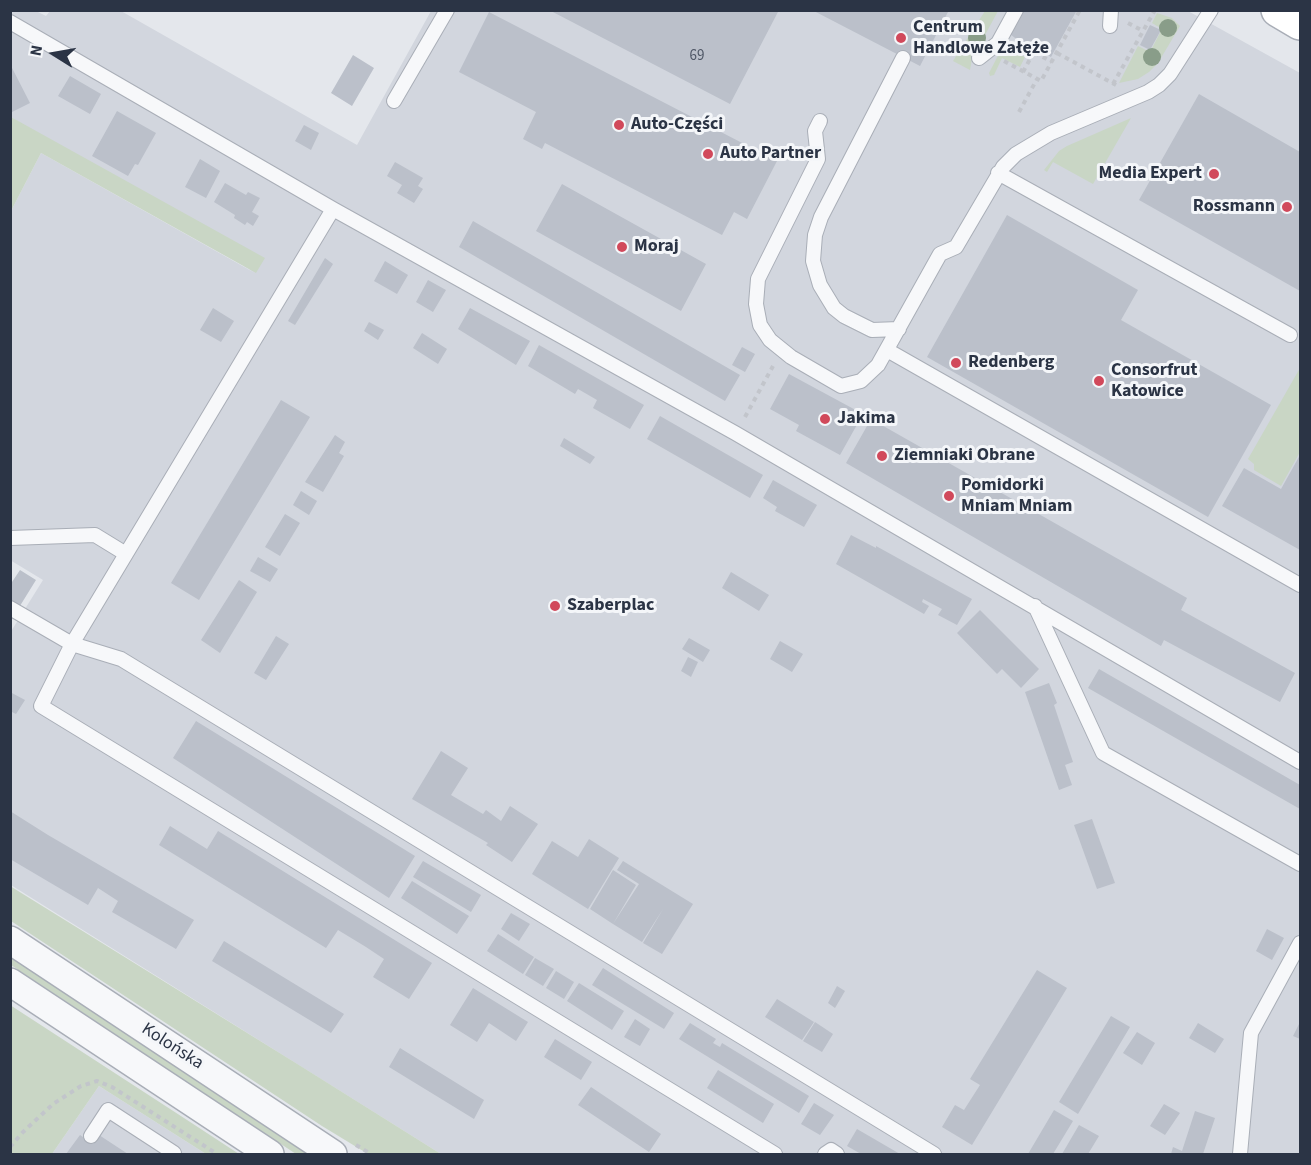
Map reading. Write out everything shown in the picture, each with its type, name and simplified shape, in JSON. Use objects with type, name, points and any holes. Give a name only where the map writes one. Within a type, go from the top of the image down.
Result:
[{"type":"main road","points":[[1278,10],[1300,23]]},
{"type":"street","name":"Kolońska","points":[[10,940],[333,1155]]},
{"type":"street","name":"Kolońska","points":[[10,982],[270,1155]]},
{"type":"lane","points":[[394,101],[447,10]]},
{"type":"lane","points":[[979,58],[998,43],[1016,10]]},
{"type":"lane","points":[[1110,26],[1111,10]]},
{"type":"lane","points":[[820,121],[815,131],[818,159],[758,279],[756,304],[760,325],[770,340],[782,350],[841,386],[861,381],[878,365],[940,254],[956,247],[998,173],[1016,154],[1051,133],[1148,92],[1159,85],[1170,74],[1211,10]]},
{"type":"lane","points":[[10,22],[333,209],[735,433],[1300,762]]},
{"type":"lane","points":[[899,329],[872,330],[844,316],[834,308],[820,285],[813,261],[815,235],[821,217],[903,58]]},
{"type":"lane","points":[[998,173],[1290,334]]},
{"type":"lane","points":[[333,209],[72,644],[41,706],[775,1155]]},
{"type":"lane","points":[[887,350],[1300,585]]},
{"type":"lane","points":[[10,538],[95,534],[126,554]]},
{"type":"lane","points":[[1035,606],[1103,753],[1300,864]]},
{"type":"lane","points":[[10,608],[72,644],[121,659],[934,1155]]},
{"type":"lane","points":[[1240,1155],[1251,1033],[1300,943]]},
{"type":"lane","points":[[91,1136],[108,1110],[174,1153],[173,1155]]},
{"type":"lane","points":[[825,1155],[831,1150],[837,1155]]},
{"type":"path","points":[[1004,61],[1041,81],[1080,10]]},
{"type":"path","points":[[1057,52],[1116,85],[1155,10]]},
{"type":"path","points":[[1126,22],[1143,31]]},
{"type":"path","points":[[1023,72],[1035,50],[1052,62]]},
{"type":"path","points":[[1019,112],[1037,79]]},
{"type":"path","points":[[735,433],[782,350]]},
{"type":"shaded area","name":"Szaberplac","points":[[11,11],[36,11],[46,16],[50,11],[121,11],[357,145],[431,11],[1188,11],[1300,73],[1300,1154],[441,1154],[11,885],[10,633],[43,580],[10,560],[11,211],[41,153],[255,273],[11,117]]},
{"type":"shaded area","points":[[99,1086],[206,1154],[52,1154]]},
{"type":"green space","points":[[985,11],[998,11],[972,59],[970,70],[953,61]]},
{"type":"green space","points":[[1157,13],[1172,18],[1180,26],[1158,63],[1149,72],[1138,79],[1119,83],[1138,46],[1150,52],[1162,29],[1152,23]]},
{"type":"green space","points":[[1003,46],[1025,57],[1020,67],[1002,58],[994,75],[990,76],[989,73]]},
{"type":"green space","points":[[11,117],[265,258],[256,273],[41,153],[11,211]]},
{"type":"green space","points":[[1131,118],[1093,184],[1053,162],[1047,172],[1044,170],[1059,151],[1067,146]]},
{"type":"green space","points":[[1300,368],[1300,452],[1281,486],[1254,470],[1254,464],[1248,459]]},
{"type":"green space","points":[[10,886],[441,1154],[368,1154],[322,1126],[11,921]]},
{"type":"green space","points":[[10,957],[310,1154],[296,1154],[11,965]]},
{"type":"green space","points":[[10,1005],[239,1154],[206,1154],[99,1086],[52,1154],[11,1154]]},
{"type":"building","points":[[549,10],[779,10],[730,104]]},
{"type":"building","name":"Centrum Handlowe Załęże","points":[[812,10],[949,10],[920,66]]},
{"type":"building","points":[[1023,10],[1077,10],[1051,57],[1025,43],[1024,45],[1010,34]]},
{"type":"building","name":"Auto-Części","points":[[489,12],[777,161],[747,219],[734,212],[722,235],[545,143],[542,149],[523,139],[536,112],[459,72]]},
{"type":"building","points":[[1150,25],[1161,30],[1150,50],[1140,45]]},
{"type":"building","points":[[353,55],[374,68],[352,106],[331,93]]},
{"type":"building","points":[[10,64],[30,103],[10,113]]},
{"type":"building","points":[[70,76],[101,94],[90,114],[58,96]]},
{"type":"building","points":[[1199,94],[1300,152],[1300,291],[1139,200]]},
{"type":"building","points":[[117,111],[156,133],[138,165],[135,164],[128,176],[92,156]]},
{"type":"building","points":[[304,125],[319,133],[311,150],[295,141]]},
{"type":"building","points":[[200,159],[220,171],[206,198],[185,187]]},
{"type":"building","points":[[395,162],[423,178],[418,186],[423,189],[414,203],[397,193],[402,185],[387,176]]},
{"type":"building","points":[[225,183],[246,195],[248,192],[260,198],[252,212],[259,216],[253,226],[247,222],[245,225],[234,218],[235,215],[214,202]]},
{"type":"building","name":"Moraj","points":[[562,184],[706,264],[681,311],[536,231]]},
{"type":"building","name":"Consorfrut Katowice","points":[[1007,215],[1138,290],[1121,320],[1271,405],[1208,517],[927,357]]},
{"type":"building","points":[[473,221],[740,375],[725,401],[459,247]]},
{"type":"building","points":[[325,258],[333,264],[295,325],[288,321]]},
{"type":"building","points":[[385,261],[408,275],[397,294],[374,281]]},
{"type":"building","points":[[428,280],[446,290],[433,312],[416,302]]},
{"type":"building","points":[[213,308],[234,321],[221,342],[200,330]]},
{"type":"building","points":[[470,308],[530,341],[516,365],[458,329]]},
{"type":"building","points":[[369,322],[384,330],[378,340],[364,331]]},
{"type":"building","points":[[422,333],[447,349],[438,364],[413,348]]},
{"type":"building","points":[[539,345],[644,405],[630,429],[593,408],[597,400],[578,389],[575,394],[528,366]]},
{"type":"building","points":[[742,347],[755,354],[745,372],[732,365]]},
{"type":"building","name":"Jakima","points":[[789,374],[863,414],[840,455],[796,431],[799,425],[770,409]]},
{"type":"building","points":[[281,400],[310,417],[199,600],[171,583]]},
{"type":"building","points":[[660,416],[763,475],[750,498],[647,439]]},
{"type":"building","points":[[871,419],[1187,598],[1181,610],[1295,673],[1280,702],[1164,640],[1161,646],[846,463]]},
{"type":"building","points":[[335,435],[345,442],[339,453],[344,456],[323,492],[305,482]]},
{"type":"building","points":[[564,438],[595,457],[590,464],[560,446]]},
{"type":"building","points":[[1300,455],[1300,550],[1222,506],[1244,468],[1281,489]]},
{"type":"building","points":[[773,480],[817,505],[804,527],[775,511],[777,507],[763,498]]},
{"type":"building","points":[[301,491],[317,501],[309,515],[293,505]]},
{"type":"building","points":[[285,514],[300,523],[280,556],[265,547]]},
{"type":"building","points":[[851,535],[876,548],[876,546],[972,599],[957,625],[938,615],[942,609],[923,599],[922,602],[929,606],[924,614],[836,564]]},
{"type":"building","points":[[258,557],[278,569],[270,582],[250,571]]},
{"type":"building","points":[[20,570],[36,580],[10,622],[10,585]]},
{"type":"building","points":[[731,572],[769,595],[759,611],[722,588]]},
{"type":"building","points":[[239,580],[257,592],[220,653],[201,640]]},
{"type":"building","points":[[980,610],[1039,669],[1021,688],[1002,669],[997,674],[957,633]]},
{"type":"building","points":[[276,636],[289,644],[266,680],[254,673]]},
{"type":"building","points":[[689,638],[710,650],[703,662],[682,649]]},
{"type":"building","points":[[780,641],[803,654],[792,672],[770,659]]},
{"type":"building","points":[[688,657],[698,662],[691,677],[681,671]]},
{"type":"building","points":[[1099,669],[1300,785],[1300,809],[1088,688]]},
{"type":"building","points":[[1049,683],[1057,703],[1054,705],[1073,762],[1065,765],[1072,785],[1059,790],[1025,692]]},
{"type":"building","points":[[10,692],[25,700],[16,714],[10,711]]},
{"type":"building","points":[[196,721],[415,856],[389,898],[173,758]]},
{"type":"building","points":[[441,751],[468,768],[451,795],[483,814],[486,810],[501,821],[510,806],[538,824],[512,862],[486,845],[488,843],[412,799]]},
{"type":"building","points":[[10,811],[194,920],[176,949],[112,912],[118,901],[98,888],[88,905],[10,859]]},
{"type":"building","points":[[1092,819],[1115,883],[1097,889],[1074,825]]},
{"type":"building","points":[[170,826],[207,849],[218,831],[432,963],[409,999],[373,977],[384,959],[366,947],[338,930],[326,948],[159,845]]},
{"type":"building","points":[[589,839],[619,858],[588,909],[532,874],[552,841],[578,857]]},
{"type":"building","points":[[423,861],[481,895],[471,912],[413,877]]},
{"type":"building","points":[[623,861],[693,904],[662,954],[643,943],[663,909],[642,942],[613,924],[639,884],[617,870]]},
{"type":"building","points":[[613,870],[636,885],[613,924],[590,909]]},
{"type":"building","points":[[412,881],[469,916],[457,934],[401,898]]},
{"type":"building","points":[[511,913],[530,924],[519,941],[501,929]]},
{"type":"building","points":[[1267,929],[1284,938],[1272,960],[1256,951]]},
{"type":"building","points":[[498,934],[534,957],[523,974],[487,951]]},
{"type":"building","points":[[224,941],[344,1014],[331,1033],[212,961]]},
{"type":"building","points":[[535,958],[554,969],[543,986],[525,975]]},
{"type":"building","points":[[603,968],[674,1013],[664,1029],[592,985]]},
{"type":"building","points":[[1037,970],[1067,988],[972,1145],[942,1127],[955,1105],[964,1110],[980,1085],[970,1079]]},
{"type":"building","points":[[556,971],[574,982],[564,999],[546,988]]},
{"type":"building","points":[[579,983],[624,1011],[612,1030],[567,1001]]},
{"type":"building","points":[[837,986],[845,991],[835,1008],[828,1003]]},
{"type":"building","points":[[473,988],[528,1022],[516,1041],[489,1023],[477,1042],[450,1025]]},
{"type":"building","points":[[777,999],[814,1022],[802,1040],[765,1017]]},
{"type":"building","points":[[1111,1016],[1130,1027],[1078,1114],[1059,1102]]},
{"type":"building","points":[[635,1019],[650,1029],[640,1046],[624,1037]]},
{"type":"building","points":[[815,1022],[833,1034],[822,1052],[803,1041]]},
{"type":"building","points":[[1300,1022],[1300,1039],[1293,1036]]},
{"type":"building","points":[[690,1023],[716,1039],[713,1043],[720,1047],[722,1043],[809,1096],[799,1113],[679,1039]]},
{"type":"building","points":[[1198,1023],[1224,1039],[1215,1053],[1189,1038]]},
{"type":"building","points":[[1137,1032],[1155,1043],[1142,1065],[1123,1053]]},
{"type":"building","points":[[555,1039],[592,1062],[581,1080],[544,1057]]},
{"type":"building","points":[[400,1048],[484,1100],[474,1119],[389,1067]]},
{"type":"building","points":[[718,1070],[774,1104],[763,1123],[707,1088]]},
{"type":"building","points":[[591,1087],[661,1134],[649,1152],[578,1105]]},
{"type":"building","points":[[814,1103],[834,1115],[820,1135],[801,1124]]},
{"type":"building","points":[[1164,1104],[1180,1113],[1165,1135],[1150,1126]]},
{"type":"building","points":[[1054,1110],[1073,1121],[1053,1154],[1028,1154]]},
{"type":"building","points":[[1195,1111],[1215,1118],[1203,1154],[1171,1154],[1173,1147],[1182,1151]]},
{"type":"building","points":[[1079,1125],[1099,1136],[1088,1154],[1062,1154]]},
{"type":"building","points":[[857,1129],[900,1154],[861,1154],[847,1146]]},
{"type":"building","points":[[80,1135],[93,1144],[99,1135],[128,1154],[66,1154]]},
{"type":"place","name":"Centrum Handlowe Załęże","points":[[901,38]]},
{"type":"place","name":"Auto-Części","points":[[619,125]]},
{"type":"place","name":"Auto Partner","points":[[708,154]]},
{"type":"place","name":"Media Expert","points":[[1214,174]]},
{"type":"place","name":"Rossmann","points":[[1287,207]]},
{"type":"place","name":"Moraj","points":[[622,247]]},
{"type":"place","name":"Redenberg","points":[[956,363]]},
{"type":"place","name":"Consorfrut Katowice","points":[[1099,381]]},
{"type":"place","name":"Jakima","points":[[825,419]]},
{"type":"place","name":"Ziemniaki Obrane","points":[[882,456]]},
{"type":"place","name":"Pomidorki Mniam Mniam","points":[[949,496]]},
{"type":"place","name":"Szaberplac","points":[[555,606]]}]
